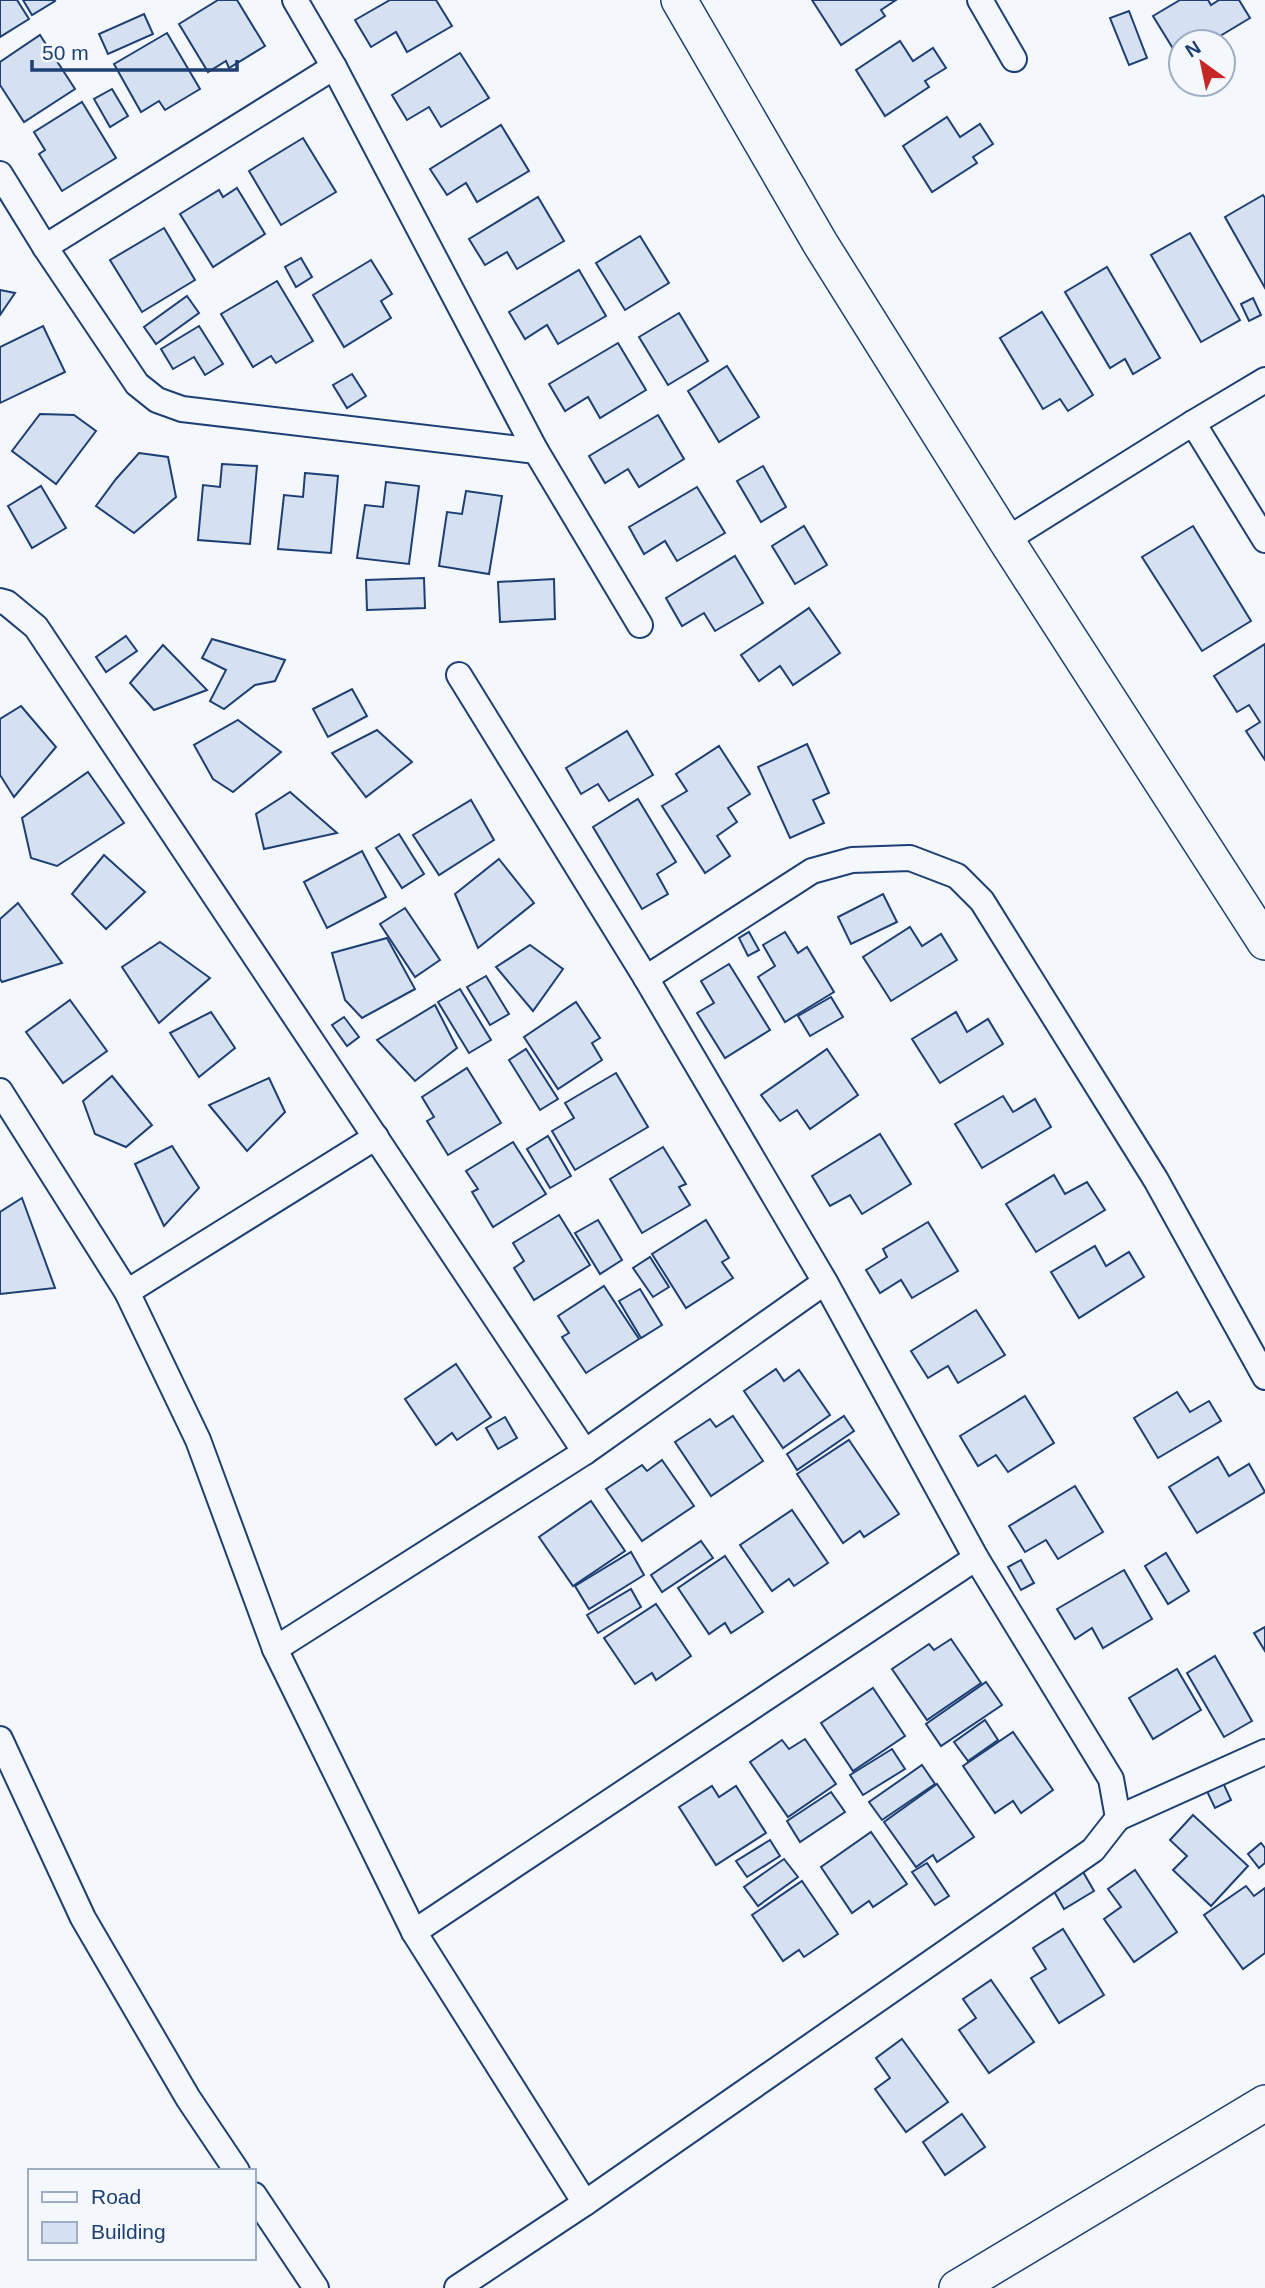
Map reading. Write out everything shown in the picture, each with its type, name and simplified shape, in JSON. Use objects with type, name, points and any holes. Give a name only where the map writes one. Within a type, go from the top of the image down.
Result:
[{"type":"street","points":[[295,0],[334,67],[536,451],[640,625]]},
{"type":"street","points":[[679,0],[820,243],[1006,540],[1265,942]]},
{"type":"street","points":[[980,0],[1014,59]]},
{"type":"street","points":[[45,247],[334,67]]},
{"type":"street","points":[[0,174],[45,247],[137,384],[157,400],[181,409],[536,451]]},
{"type":"street","points":[[1006,540],[1265,380]]},
{"type":"street","points":[[1193,423],[1265,540]]},
{"type":"street","points":[[0,601],[7,603],[36,627],[585,1452]]},
{"type":"street","points":[[459,675],[646,978],[825,1282],[976,1558],[1111,1779],[1118,1818]]},
{"type":"street","points":[[646,978],[812,871],[852,860],[910,858],[957,876],[982,901],[1148,1169],[1265,1377]]},
{"type":"street","points":[[0,1091],[127,1292],[198,1440],[275,1649],[414,1932],[585,2203]]},
{"type":"street","points":[[127,1292],[376,1137]]},
{"type":"street","points":[[275,1649],[585,1452],[825,1282]]},
{"type":"street","points":[[414,1932],[976,1558]]},
{"type":"street","points":[[0,1739],[83,1918],[188,2098],[236,2169]]},
{"type":"street","points":[[457,2288],[585,2203],[1093,1850],[1118,1818],[1265,1752]]},
{"type":"street","points":[[957,2288],[1265,2103]]},
{"type":"street","points":[[256,2198],[316,2288]]},
{"type":"building","points":[[0,0],[17,0],[29,19],[0,37]]},
{"type":"building","points":[[23,0],[54,0],[55,1],[32,15]]},
{"type":"building","points":[[218,0],[237,0],[265,46],[229,68],[226,61],[208,72],[179,24]]},
{"type":"building","points":[[390,0],[436,0],[452,26],[407,52],[396,32],[371,47],[355,20]]},
{"type":"building","points":[[812,0],[896,0],[881,10],[885,16],[841,45]]},
{"type":"building","points":[[1180,0],[1208,0],[1211,5],[1219,0],[1239,0],[1250,18],[1233,28],[1167,28],[1167,39],[1153,16]]},
{"type":"building","points":[[1129,11],[1147,58],[1129,65],[1110,18]]},
{"type":"building","points":[[144,14],[153,34],[108,54],[99,34]]},
{"type":"building","points":[[167,33],[200,89],[165,110],[159,101],[141,112],[114,64]]},
{"type":"building","points":[[40,35],[75,89],[24,122],[0,85],[0,62]]},
{"type":"building","points":[[900,41],[913,61],[933,48],[946,68],[925,81],[929,87],[885,116],[856,70]]},
{"type":"building","points":[[460,53],[489,98],[441,127],[429,107],[407,120],[392,95]]},
{"type":"building","points":[[112,89],[128,116],[110,127],[94,99]]},
{"type":"building","points":[[82,102],[116,158],[62,191],[39,154],[45,150],[34,132]]},
{"type":"building","points":[[947,117],[960,137],[980,124],[993,144],[973,157],[977,163],[932,192],[903,146]]},
{"type":"building","points":[[501,125],[529,171],[477,202],[466,183],[447,195],[430,169]]},
{"type":"building","points":[[303,138],[336,192],[281,225],[249,171]]},
{"type":"building","points":[[237,188],[265,234],[213,267],[180,214],[219,190],[223,197]]},
{"type":"building","points":[[1263,195],[1265,198],[1265,288],[1225,217]]},
{"type":"building","points":[[538,197],[564,241],[517,269],[507,252],[485,265],[469,239]]},
{"type":"building","points":[[164,228],[195,280],[142,312],[110,260]]},
{"type":"building","points":[[1190,233],[1240,320],[1201,342],[1151,255]]},
{"type":"building","points":[[640,236],[669,283],[625,310],[596,263]]},
{"type":"building","points":[[301,258],[312,277],[296,287],[285,267]]},
{"type":"building","points":[[371,260],[392,294],[381,301],[391,318],[344,347],[313,295]]},
{"type":"building","points":[[1107,267],[1160,358],[1133,374],[1125,359],[1110,368],[1065,292]]},
{"type":"building","points":[[579,270],[606,316],[558,344],[547,325],[525,339],[509,312]]},
{"type":"building","points":[[277,281],[313,341],[276,363],[271,356],[253,367],[221,314]]},
{"type":"building","points":[[0,290],[15,293],[0,315]]},
{"type":"building","points":[[187,296],[199,313],[156,344],[144,327]]},
{"type":"building","points":[[1253,298],[1261,315],[1249,321],[1241,304]]},
{"type":"building","points":[[1042,312],[1093,395],[1068,411],[1060,399],[1043,409],[1000,338]]},
{"type":"building","points":[[679,313],[708,361],[668,385],[639,337]]},
{"type":"building","points":[[43,326],[65,372],[0,403],[0,347]]},
{"type":"building","points":[[199,326],[223,364],[205,375],[194,357],[173,369],[161,349]]},
{"type":"building","points":[[618,343],[646,390],[600,418],[588,397],[565,411],[549,384]]},
{"type":"building","points":[[727,366],[759,417],[719,442],[688,391]]},
{"type":"building","points":[[352,374],[366,396],[347,408],[333,385]]},
{"type":"building","points":[[40,414],[74,415],[96,431],[56,484],[12,451]]},
{"type":"building","points":[[658,415],[684,459],[639,487],[628,469],[605,483],[589,456]]},
{"type":"building","points":[[139,453],[168,457],[176,497],[134,533],[96,506]]},
{"type":"building","points":[[222,464],[257,466],[250,544],[198,540],[203,485],[220,487]]},
{"type":"building","points":[[763,466],[786,507],[761,522],[737,481]]},
{"type":"building","points":[[305,473],[338,476],[331,553],[278,549],[284,495],[303,497]]},
{"type":"building","points":[[386,482],[419,486],[409,564],[357,558],[365,505],[383,507]]},
{"type":"building","points":[[41,486],[66,528],[32,548],[8,506]]},
{"type":"building","points":[[697,487],[725,533],[677,561],[665,541],[644,554],[629,527]]},
{"type":"building","points":[[466,491],[502,496],[489,574],[439,566],[447,512],[462,514]]},
{"type":"building","points":[[804,526],[827,565],[795,584],[772,546]]},
{"type":"building","points":[[1193,526],[1251,621],[1202,651],[1142,557]]},
{"type":"building","points":[[735,556],[763,603],[715,631],[704,613],[682,626],[666,598]]},
{"type":"building","points":[[424,578],[425,608],[367,610],[366,580]]},
{"type":"building","points":[[554,579],[555,619],[500,622],[498,582]]},
{"type":"building","points":[[809,608],[840,653],[793,685],[780,666],[759,681],[741,655]]},
{"type":"building","points":[[126,636],[137,651],[106,672],[96,657]]},
{"type":"building","points":[[212,639],[285,660],[275,681],[255,685],[224,709],[210,701],[226,670],[202,658]]},
{"type":"building","points":[[1265,644],[1265,760],[1246,731],[1260,722],[1249,705],[1237,712],[1214,676]]},
{"type":"building","points":[[163,645],[207,690],[154,710],[130,683]]},
{"type":"building","points":[[352,689],[367,716],[328,737],[313,709]]},
{"type":"building","points":[[21,706],[56,747],[14,797],[0,775],[0,719]]},
{"type":"building","points":[[238,720],[281,752],[233,792],[213,779],[194,745]]},
{"type":"building","points":[[377,730],[412,762],[366,797],[332,753]]},
{"type":"building","points":[[627,731],[653,775],[609,801],[598,784],[581,794],[566,768]]},
{"type":"building","points":[[807,744],[829,793],[813,800],[824,823],[790,838],[758,767]]},
{"type":"building","points":[[719,746],[750,794],[728,808],[737,822],[717,836],[730,856],[705,873],[662,806],[687,791],[676,774]]},
{"type":"building","points":[[88,772],[124,823],[57,866],[31,858],[22,818]]},
{"type":"building","points":[[290,792],[337,833],[264,849],[256,814]]},
{"type":"building","points":[[638,799],[676,862],[657,874],[668,894],[642,909],[593,827]]},
{"type":"building","points":[[471,800],[494,840],[439,875],[413,835]]},
{"type":"building","points":[[399,834],[424,874],[402,888],[376,848]]},
{"type":"building","points":[[362,851],[386,897],[327,928],[304,882]]},
{"type":"building","points":[[104,855],[145,892],[106,929],[72,894]]},
{"type":"building","points":[[499,859],[534,903],[478,948],[455,894]]},
{"type":"building","points":[[883,894],[897,922],[851,944],[838,917]]},
{"type":"building","points":[[18,903],[62,963],[2,982],[0,919]]},
{"type":"building","points":[[405,908],[440,960],[415,977],[380,924]]},
{"type":"building","points":[[910,927],[922,946],[941,934],[957,960],[891,1001],[863,957]]},
{"type":"building","points":[[749,932],[759,950],[748,956],[739,938]]},
{"type":"building","points":[[785,932],[798,953],[807,947],[834,992],[785,1022],[758,977],[775,966],[763,945]]},
{"type":"building","points":[[387,938],[415,989],[362,1018],[345,1000],[332,953]]},
{"type":"building","points":[[160,942],[210,978],[159,1023],[122,967]]},
{"type":"building","points":[[530,945],[563,969],[533,1011],[496,967]]},
{"type":"building","points":[[729,964],[770,1030],[725,1058],[697,1013],[714,1003],[701,981]]},
{"type":"building","points":[[486,976],[509,1014],[490,1025],[467,987]]},
{"type":"building","points":[[460,989],[491,1040],[469,1053],[438,1002]]},
{"type":"building","points":[[831,997],[843,1017],[810,1036],[798,1016]]},
{"type":"building","points":[[70,1000],[107,1051],[63,1083],[26,1032]]},
{"type":"building","points":[[576,1002],[600,1038],[592,1043],[602,1060],[558,1089],[524,1037]]},
{"type":"building","points":[[435,1005],[457,1048],[415,1081],[377,1040]]},
{"type":"building","points":[[211,1012],[235,1048],[199,1077],[170,1033]]},
{"type":"building","points":[[956,1012],[967,1032],[988,1019],[1003,1044],[940,1083],[912,1039]]},
{"type":"building","points":[[344,1017],[359,1037],[347,1046],[332,1025]]},
{"type":"building","points":[[526,1049],[558,1099],[540,1110],[509,1060]]},
{"type":"building","points":[[827,1049],[858,1095],[810,1129],[797,1110],[780,1121],[761,1095]]},
{"type":"building","points":[[467,1068],[501,1123],[448,1155],[427,1121],[434,1117],[422,1097]]},
{"type":"building","points":[[616,1073],[648,1127],[575,1170],[552,1131],[574,1118],[565,1103]]},
{"type":"building","points":[[112,1076],[152,1125],[126,1147],[95,1134],[83,1101]]},
{"type":"building","points":[[269,1078],[285,1112],[247,1151],[209,1105]]},
{"type":"building","points":[[1003,1096],[1013,1112],[1035,1099],[1051,1127],[982,1168],[955,1124]]},
{"type":"building","points":[[880,1134],[911,1184],[862,1214],[850,1195],[830,1206],[812,1176]]},
{"type":"building","points":[[548,1136],[571,1176],[550,1188],[527,1149]]},
{"type":"building","points":[[513,1142],[546,1194],[493,1227],[472,1192],[478,1189],[466,1171]]},
{"type":"building","points":[[172,1146],[199,1188],[164,1226],[135,1164]]},
{"type":"building","points":[[663,1147],[686,1184],[679,1187],[690,1205],[642,1233],[610,1179]]},
{"type":"building","points":[[1054,1175],[1065,1194],[1087,1182],[1105,1210],[1036,1252],[1006,1204]]},
{"type":"building","points":[[22,1198],[55,1288],[0,1294],[0,1212]]},
{"type":"building","points":[[559,1215],[590,1265],[534,1300],[514,1268],[524,1261],[513,1243]]},
{"type":"building","points":[[598,1220],[622,1260],[600,1274],[575,1233]]},
{"type":"building","points":[[706,1220],[729,1258],[722,1262],[733,1278],[686,1308],[652,1254]]},
{"type":"building","points":[[928,1222],[958,1271],[912,1298],[901,1280],[880,1293],[866,1270],[887,1257],[883,1249]]},
{"type":"building","points":[[1095,1246],[1106,1266],[1129,1252],[1144,1277],[1079,1318],[1051,1272]]},
{"type":"building","points":[[650,1257],[669,1287],[653,1297],[633,1268]]},
{"type":"building","points":[[604,1286],[639,1339],[586,1373],[562,1337],[569,1333],[558,1316]]},
{"type":"building","points":[[640,1289],[662,1325],[641,1338],[619,1301]]},
{"type":"building","points":[[976,1310],[1005,1355],[958,1383],[948,1366],[928,1378],[911,1351]]},
{"type":"building","points":[[456,1364],[491,1417],[457,1440],[452,1433],[436,1445],[405,1399]]},
{"type":"building","points":[[776,1369],[784,1381],[799,1370],[830,1415],[783,1448],[744,1391]]},
{"type":"building","points":[[1177,1392],[1190,1412],[1209,1401],[1221,1421],[1158,1458],[1134,1418]]},
{"type":"building","points":[[1025,1396],[1054,1443],[1008,1472],[996,1455],[978,1466],[960,1436]]},
{"type":"building","points":[[733,1416],[763,1461],[711,1496],[675,1442],[710,1419],[716,1427]]},
{"type":"building","points":[[844,1416],[854,1431],[797,1470],[787,1454]]},
{"type":"building","points":[[505,1417],[517,1438],[498,1449],[486,1428]]},
{"type":"building","points":[[849,1440],[899,1514],[864,1537],[860,1531],[843,1543],[797,1474]]},
{"type":"building","points":[[1218,1457],[1229,1476],[1249,1464],[1265,1492],[1197,1533],[1169,1487]]},
{"type":"building","points":[[662,1460],[694,1506],[642,1541],[606,1489],[642,1465],[647,1471]]},
{"type":"building","points":[[1075,1486],[1103,1532],[1058,1559],[1046,1540],[1025,1552],[1009,1526]]},
{"type":"building","points":[[591,1501],[625,1551],[573,1586],[539,1537]]},
{"type":"building","points":[[792,1510],[828,1563],[794,1586],[789,1579],[772,1591],[740,1545]]},
{"type":"building","points":[[701,1541],[713,1558],[662,1592],[651,1575]]},
{"type":"building","points":[[631,1552],[644,1575],[589,1609],[575,1586]]},
{"type":"building","points":[[1166,1553],[1189,1591],[1168,1604],[1145,1566]]},
{"type":"building","points":[[725,1556],[763,1612],[731,1633],[725,1623],[709,1634],[678,1588]]},
{"type":"building","points":[[1021,1560],[1034,1583],[1021,1590],[1008,1567]]},
{"type":"building","points":[[1124,1570],[1152,1619],[1103,1648],[1092,1628],[1075,1639],[1057,1609]]},
{"type":"building","points":[[631,1589],[641,1607],[598,1633],[587,1615]]},
{"type":"building","points":[[656,1604],[691,1656],[656,1680],[652,1673],[635,1684],[604,1638]]},
{"type":"building","points":[[1265,1627],[1265,1651],[1254,1633]]},
{"type":"building","points":[[951,1639],[981,1683],[927,1720],[892,1669],[929,1644],[934,1650]]},
{"type":"building","points":[[1215,1656],[1252,1721],[1224,1737],[1187,1673]]},
{"type":"building","points":[[1177,1669],[1201,1710],[1153,1739],[1129,1698]]},
{"type":"building","points":[[986,1682],[1002,1705],[941,1746],[926,1724]]},
{"type":"building","points":[[873,1688],[905,1736],[853,1771],[821,1723]]},
{"type":"building","points":[[985,1720],[998,1740],[968,1761],[954,1742]]},
{"type":"building","points":[[1013,1732],[1053,1790],[1021,1813],[1013,1801],[995,1813],[963,1766]]},
{"type":"building","points":[[805,1739],[836,1784],[788,1817],[750,1762],[782,1740],[789,1749]]},
{"type":"building","points":[[892,1749],[905,1769],[863,1795],[850,1775]]},
{"type":"building","points":[[922,1765],[935,1784],[882,1820],[869,1802]]},
{"type":"building","points":[[1220,1776],[1231,1800],[1215,1808],[1203,1783]]},
{"type":"building","points":[[937,1784],[974,1837],[937,1862],[933,1855],[916,1867],[884,1822]]},
{"type":"building","points":[[712,1786],[719,1797],[736,1786],[766,1833],[716,1865],[679,1807]]},
{"type":"building","points":[[831,1792],[845,1812],[800,1842],[787,1821]]},
{"type":"building","points":[[1193,1815],[1248,1866],[1211,1906],[1173,1870],[1187,1856],[1170,1840]]},
{"type":"building","points":[[871,1832],[907,1884],[873,1907],[869,1901],[852,1913],[821,1867]]},
{"type":"building","points":[[770,1840],[780,1856],[747,1877],[736,1861]]},
{"type":"building","points":[[1261,1843],[1265,1848],[1265,1863],[1259,1868],[1248,1854]]},
{"type":"building","points":[[784,1859],[798,1877],[758,1906],[744,1887]]},
{"type":"building","points":[[927,1863],[949,1896],[935,1905],[912,1872]]},
{"type":"building","points":[[1082,1870],[1094,1891],[1064,1909],[1051,1886]]},
{"type":"building","points":[[1135,1870],[1177,1932],[1134,1962],[1104,1919],[1121,1907],[1108,1889]]},
{"type":"building","points":[[802,1881],[838,1934],[804,1957],[799,1950],[783,1961],[752,1915]]},
{"type":"building","points":[[1246,1886],[1254,1896],[1265,1888],[1265,1953],[1243,1969],[1204,1915]]},
{"type":"building","points":[[1063,1929],[1104,1995],[1059,2023],[1031,1978],[1046,1969],[1033,1948]]},
{"type":"building","points":[[991,1980],[1034,2042],[989,2073],[959,2030],[976,2018],[963,1999]]},
{"type":"building","points":[[902,2039],[948,2102],[906,2132],[875,2089],[890,2078],[876,2058]]},
{"type":"building","points":[[962,2114],[985,2147],[945,2175],[923,2142]]}]
